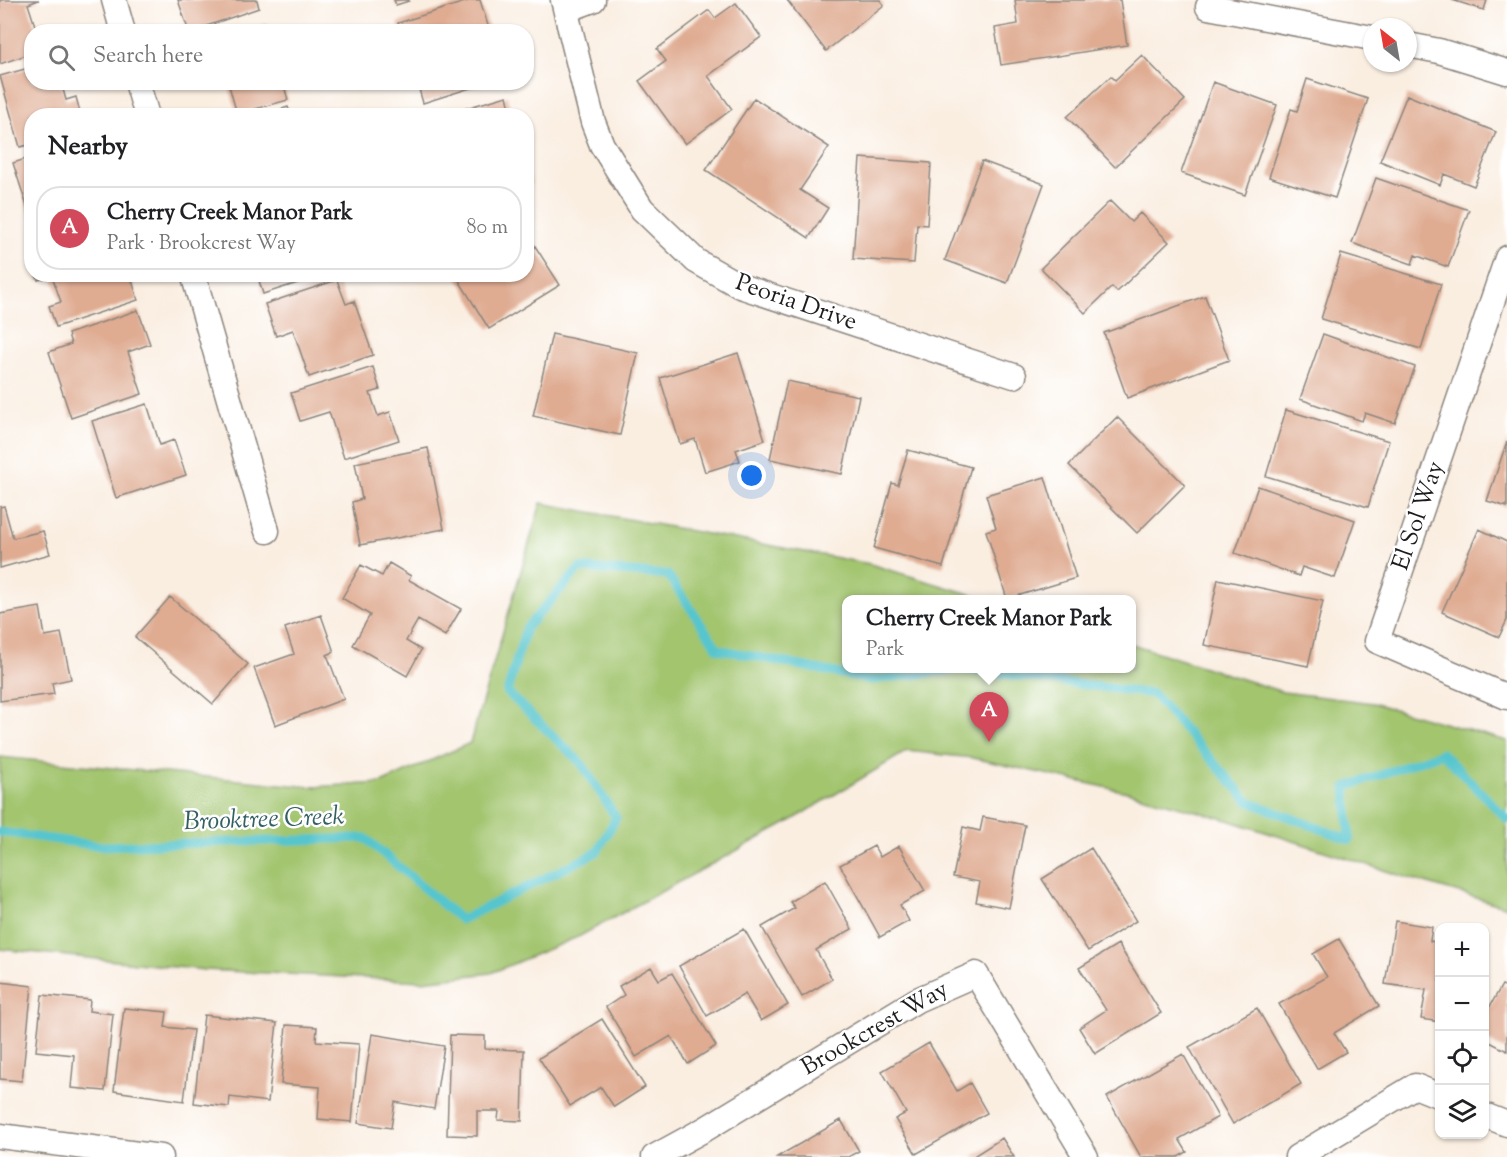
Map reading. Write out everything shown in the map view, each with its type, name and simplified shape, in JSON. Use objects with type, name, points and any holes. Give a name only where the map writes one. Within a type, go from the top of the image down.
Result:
[{"type":"street","points":[[114,0],[121,24]]},
{"type":"street","points":[[565,5],[592,0]]},
{"type":"street","name":"Peoria Drive","points":[[565,5],[593,122],[602,145],[642,209],[696,261],[740,286],[1014,376]]},
{"type":"street","points":[[1208,8],[1363,36]]},
{"type":"street","points":[[1417,47],[1439,51],[1507,72]]},
{"type":"street","points":[[139,90],[145,108]]},
{"type":"street","name":"El Sol Way","points":[[1507,258],[1377,640],[1507,697]]},
{"type":"street","points":[[195,282],[267,531]]},
{"type":"street","name":"Brookcrest Way","points":[[667,1154],[917,1000],[976,974],[1086,1157]]},
{"type":"street","points":[[1297,1157],[1416,1086],[1435,1094]]},
{"type":"street","points":[[1489,1117],[1507,1124]]},
{"type":"street","points":[[0,1136],[161,1157]]},
{"type":"green space","points":[[541,503],[870,564],[973,595],[842,595],[842,673],[1136,673],[1136,645],[1283,692],[1373,703],[1507,741],[1507,907],[1228,820],[1127,792],[973,758],[907,751],[789,822],[580,936],[491,973],[422,981],[205,970],[0,949],[0,757],[311,787],[381,783],[470,743]]},
{"type":"building","points":[[0,0],[39,0],[28,4],[34,24],[24,24],[24,56],[0,64]]},
{"type":"building","points":[[178,0],[257,0],[259,8],[212,24],[186,24]]},
{"type":"building","points":[[394,0],[409,0],[409,1],[396,5]]},
{"type":"building","points":[[471,0],[480,0],[488,24],[398,24]]},
{"type":"building","points":[[787,0],[880,0],[884,5],[826,51]]},
{"type":"building","points":[[1015,0],[1120,0],[1127,45],[1001,65],[995,28],[1018,24]]},
{"type":"building","points":[[1452,0],[1487,0],[1484,10]]},
{"type":"building","points":[[736,3],[761,37],[708,76],[732,109],[685,144],[639,81],[666,61],[657,49],[709,10],[715,18]]},
{"type":"building","points":[[1142,55],[1185,100],[1115,167],[1067,117],[1111,76],[1115,80]]},
{"type":"building","points":[[24,69],[24,90],[63,90],[66,100],[76,97],[79,108],[24,108],[24,146],[20,147],[0,76]]},
{"type":"building","points":[[1307,79],[1368,99],[1335,198],[1269,177],[1291,109],[1297,111]]},
{"type":"building","points":[[1213,82],[1277,105],[1245,195],[1181,173]]},
{"type":"building","points":[[230,90],[285,90],[288,100],[259,108],[235,108]]},
{"type":"building","points":[[419,90],[464,90],[423,103]]},
{"type":"building","points":[[1407,95],[1496,132],[1474,186],[1444,174],[1440,185],[1380,161]]},
{"type":"building","points":[[507,96],[510,108],[466,108]]},
{"type":"building","points":[[754,98],[829,147],[800,190],[828,208],[809,238],[706,170]]},
{"type":"building","points":[[860,158],[931,163],[927,225],[917,224],[914,263],[853,259]]},
{"type":"building","points":[[24,160],[24,197],[13,163]]},
{"type":"building","points":[[982,161],[1044,184],[1007,283],[945,260]]},
{"type":"building","points":[[1376,178],[1469,210],[1448,267],[1415,255],[1412,264],[1352,243]]},
{"type":"building","points":[[1110,201],[1131,222],[1140,213],[1169,242],[1117,292],[1112,287],[1085,313],[1041,268]]},
{"type":"building","points":[[534,244],[560,285],[489,329],[460,282],[534,282]]},
{"type":"building","points":[[1341,254],[1441,284],[1421,349],[1321,319]]},
{"type":"building","points":[[54,282],[132,282],[138,300],[56,327],[49,306],[61,302]]},
{"type":"building","points":[[259,282],[301,282],[263,294]]},
{"type":"building","points":[[331,282],[338,282],[346,304],[354,301],[373,355],[309,377],[293,330],[276,336],[265,304]]},
{"type":"building","points":[[1205,296],[1229,360],[1127,398],[1104,333]]},
{"type":"building","points":[[138,310],[150,344],[128,352],[142,394],[71,418],[49,352],[71,344],[68,334]]},
{"type":"building","points":[[552,334],[638,353],[620,435],[533,416]]},
{"type":"building","points":[[1323,334],[1415,367],[1395,423],[1365,413],[1362,421],[1300,399]]},
{"type":"building","points":[[738,353],[765,440],[736,450],[740,461],[705,472],[695,439],[680,444],[660,378]]},
{"type":"building","points":[[373,367],[380,390],[370,393],[378,416],[390,412],[399,440],[344,458],[329,412],[300,421],[291,393]]},
{"type":"building","points":[[787,381],[859,396],[842,474],[770,459]]},
{"type":"building","points":[[147,404],[160,445],[174,440],[186,475],[116,498],[92,421]]},
{"type":"building","points":[[1286,410],[1389,441],[1368,507],[1266,476]]},
{"type":"building","points":[[1117,417],[1185,485],[1137,533],[1069,465]]},
{"type":"building","points":[[1507,441],[1507,507],[1487,501]]},
{"type":"building","points":[[428,448],[444,529],[360,545],[352,502],[362,499],[355,463]]},
{"type":"building","points":[[908,450],[971,467],[943,567],[874,548],[892,483],[898,485]]},
{"type":"building","points":[[1045,477],[1076,578],[1020,595],[1006,595],[986,531],[996,528],[986,495]]},
{"type":"building","points":[[1258,486],[1355,520],[1335,578],[1302,567],[1299,576],[1235,553]]},
{"type":"building","points":[[4,506],[13,538],[43,531],[50,554],[0,568],[0,507]]},
{"type":"building","points":[[1479,529],[1507,542],[1507,620],[1499,637],[1442,612]]},
{"type":"building","points":[[389,563],[411,576],[409,580],[461,609],[445,636],[418,620],[406,641],[421,650],[407,676],[353,645],[370,615],[342,598],[361,565],[382,576]]},
{"type":"building","points":[[1218,579],[1323,601],[1308,666],[1204,645]]},
{"type":"building","points":[[170,597],[248,664],[213,704],[135,637]]},
{"type":"building","points":[[40,607],[45,636],[61,633],[71,679],[52,683],[54,694],[0,701],[0,614]]},
{"type":"building","points":[[321,615],[334,652],[327,655],[344,699],[275,725],[254,668],[294,654],[285,628]]},
{"type":"building","points":[[983,817],[1025,825],[1009,908],[976,902],[980,882],[953,877],[963,827],[980,831]]},
{"type":"building","points":[[874,846],[880,857],[899,846],[925,891],[900,905],[909,921],[880,937],[840,865]]},
{"type":"building","points":[[1091,848],[1136,921],[1088,951],[1042,879]]},
{"type":"building","points":[[825,881],[852,929],[816,950],[832,979],[802,997],[762,927],[795,908],[790,902]]},
{"type":"building","points":[[1395,921],[1432,927],[1430,941],[1435,942],[1435,1021],[1421,1019],[1426,990],[1385,984]]},
{"type":"building","points":[[744,929],[788,1005],[761,1021],[745,994],[707,1016],[679,966]]},
{"type":"building","points":[[1339,939],[1379,1006],[1334,1033],[1346,1052],[1317,1069],[1279,1004],[1327,977],[1313,954]]},
{"type":"building","points":[[1118,944],[1161,1013],[1095,1054],[1079,1028],[1106,1010],[1079,968]]},
{"type":"building","points":[[651,967],[659,980],[672,973],[716,1046],[688,1064],[671,1036],[636,1057],[606,1007],[624,995],[619,986]]},
{"type":"building","points":[[0,982],[32,986],[22,1081],[0,1079]]},
{"type":"building","points":[[1502,985],[1507,987],[1507,1051],[1489,1042],[1489,1008]]},
{"type":"building","points":[[42,995],[90,1000],[89,1011],[113,1014],[105,1091],[71,1088],[74,1055],[36,1051]]},
{"type":"building","points":[[124,1008],[167,1012],[165,1027],[193,1030],[184,1101],[114,1091]]},
{"type":"building","points":[[1257,1008],[1301,1084],[1233,1124],[1189,1047]]},
{"type":"building","points":[[204,1015],[277,1023],[268,1102],[230,1097],[229,1107],[194,1103]]},
{"type":"building","points":[[602,1019],[645,1087],[614,1107],[601,1087],[570,1106],[539,1058]]},
{"type":"building","points":[[286,1025],[317,1027],[316,1041],[359,1044],[352,1122],[318,1119],[320,1087],[281,1084]]},
{"type":"building","points":[[372,1034],[444,1046],[434,1109],[395,1102],[391,1128],[358,1123]]},
{"type":"building","points":[[450,1035],[485,1036],[485,1049],[524,1050],[522,1121],[498,1120],[499,1111],[477,1111],[477,1136],[447,1135]]},
{"type":"building","points":[[929,1043],[957,1091],[970,1083],[987,1113],[916,1154],[895,1119],[906,1113],[882,1071]]},
{"type":"building","points":[[1183,1054],[1218,1117],[1179,1139],[1187,1152],[1178,1157],[1141,1157],[1107,1097]]},
{"type":"building","points":[[841,1120],[859,1151],[848,1157],[777,1157]]},
{"type":"building","points":[[1002,1138],[1014,1157],[972,1157]]},
{"type":"waterway","name":"Brooktree Creek","points":[[0,832],[101,846],[365,838],[461,920],[597,852],[616,818],[582,764],[507,692],[526,628],[580,568],[668,575],[718,649],[871,680],[931,673]]},
{"type":"waterway","name":"Brooktree Creek","points":[[995,673],[1153,694],[1249,802],[1350,840],[1346,787],[1442,753],[1507,819]]},
{"type":"place","name":"Cherry Creek Manor Park","points":[[989,742]]}]
